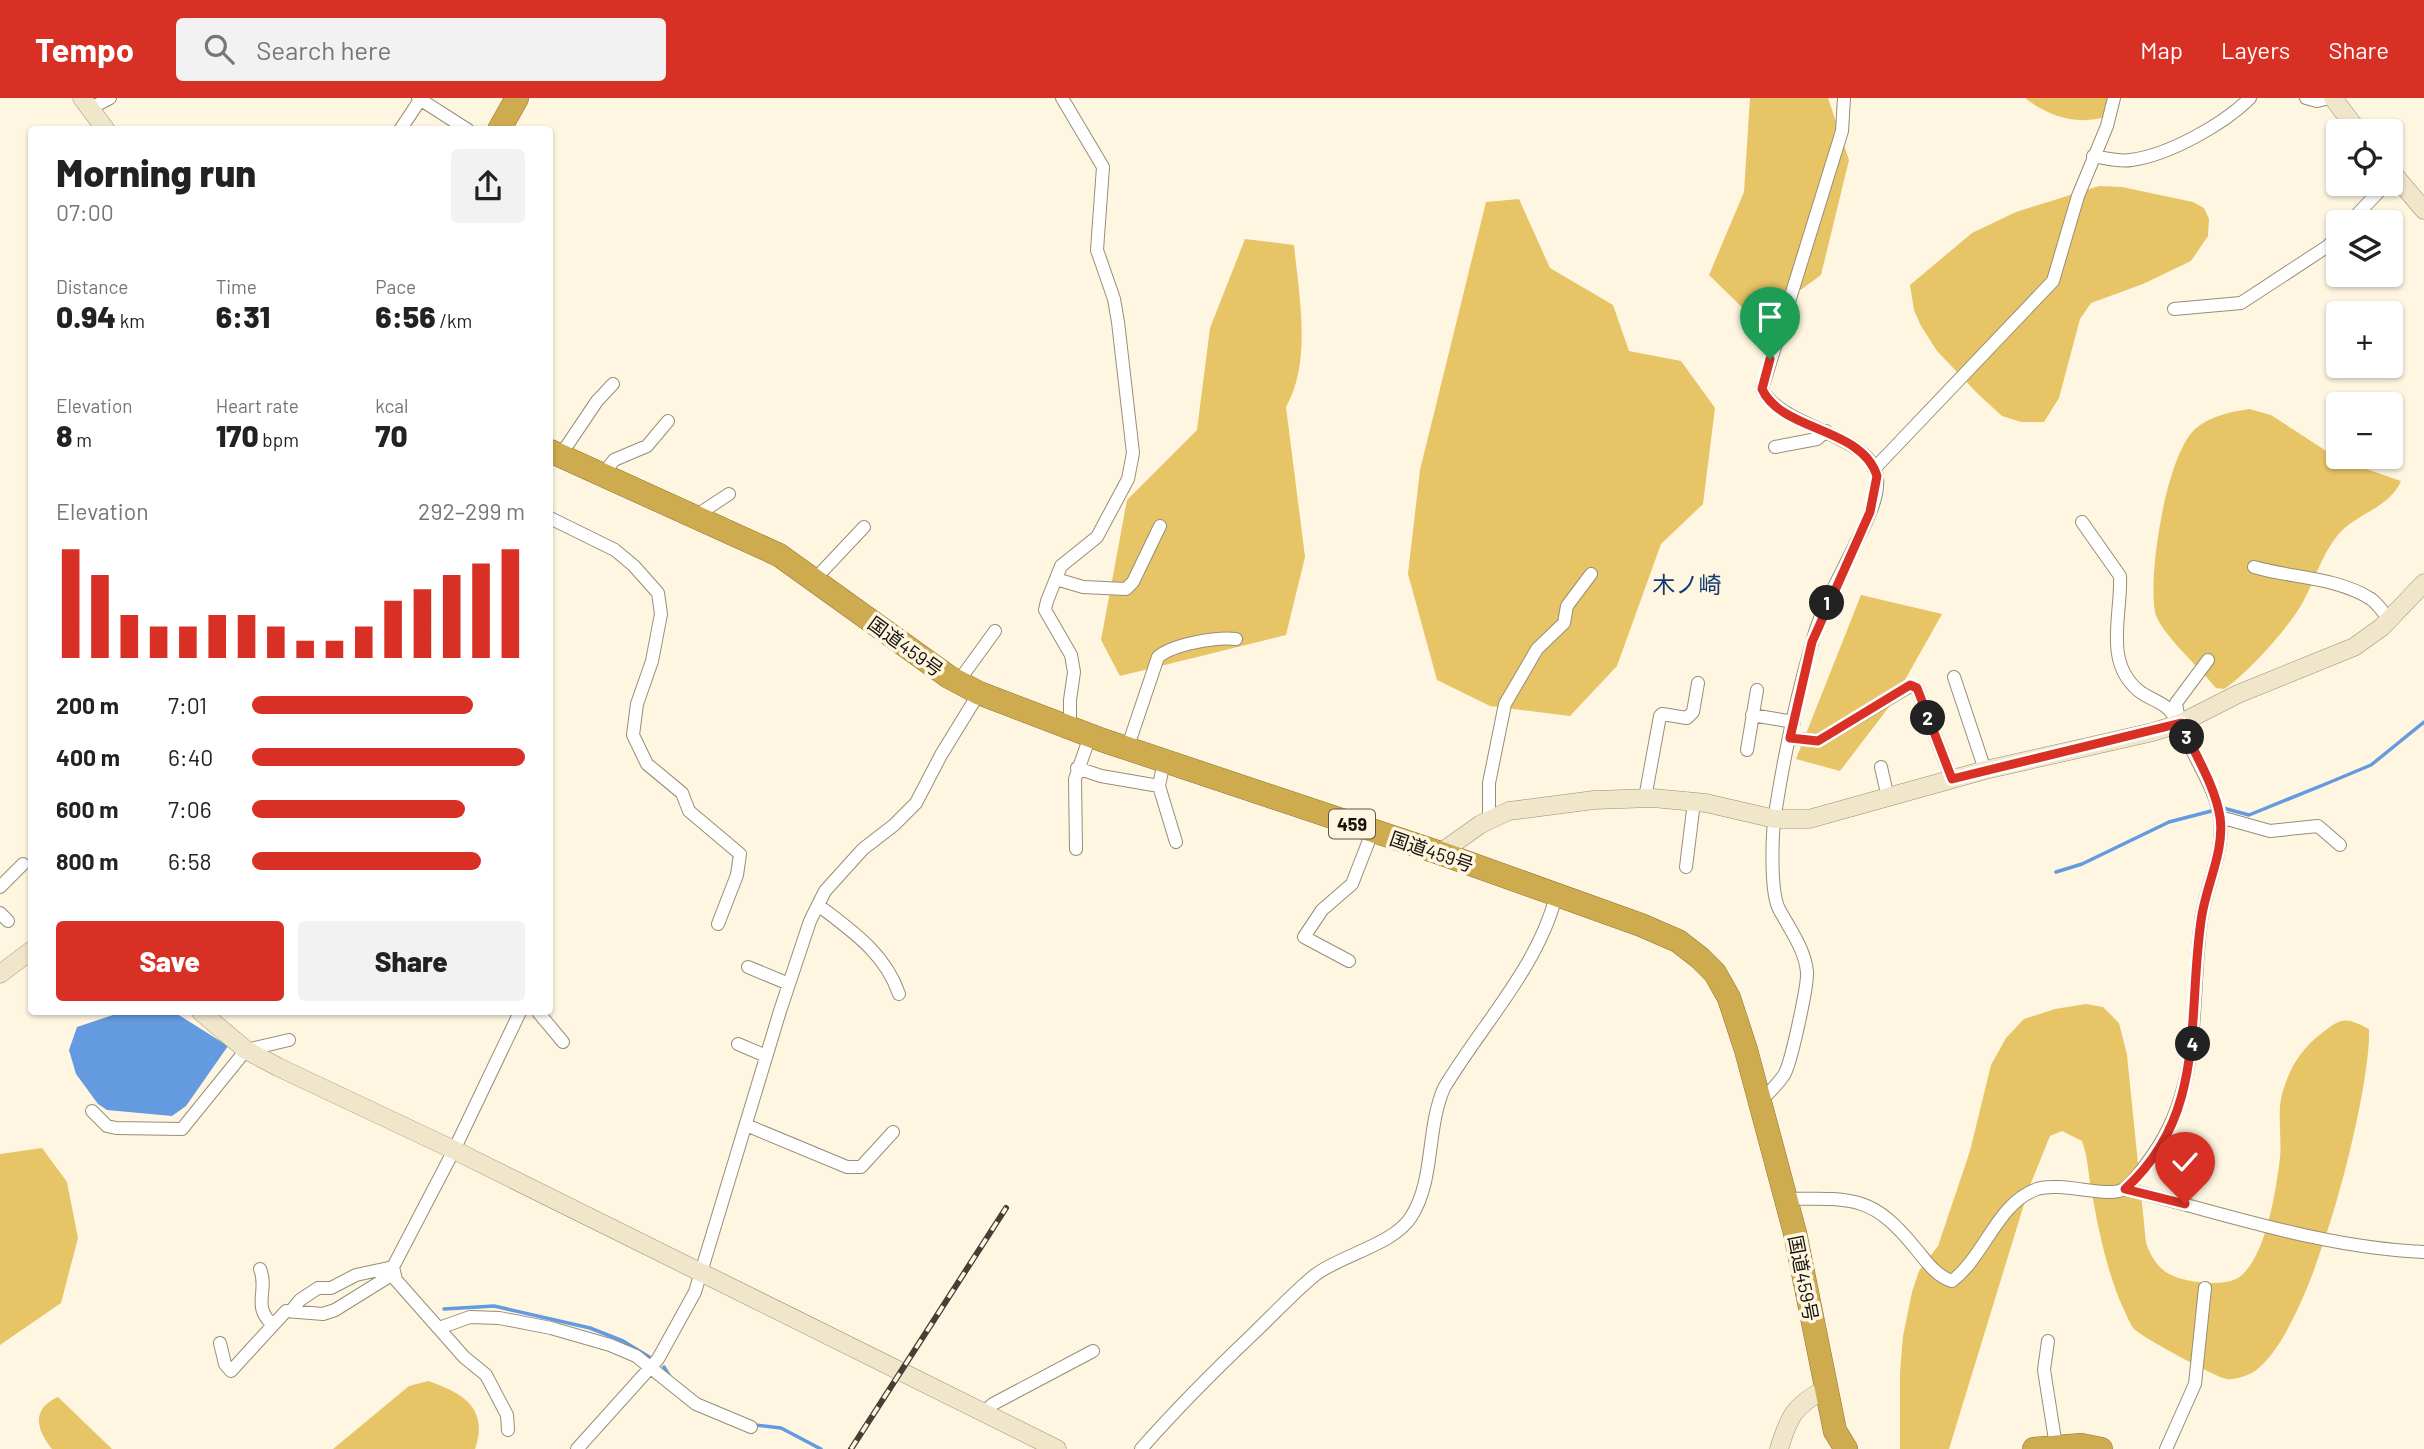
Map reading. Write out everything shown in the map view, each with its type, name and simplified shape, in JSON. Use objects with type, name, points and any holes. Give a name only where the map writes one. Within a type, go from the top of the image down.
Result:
[{"type":"highway","points":[[501,126],[517,98]]},
{"type":"highway","name":"国道459号","points":[[555,453],[779,555],[958,682],[979,694],[1127,749],[1440,853],[1678,941],[1715,973],[1736,1017],[1786,1199],[1835,1431],[1846,1449]]},
{"type":"highway","points":[[2045,1448],[2081,1445],[2101,1449]]},
{"type":"street","points":[[103,126],[87,103],[110,98]]},
{"type":"street","points":[[1062,98],[1103,167],[1097,250],[1118,322],[1133,453],[1128,479],[1097,537],[1061,566],[1045,610],[1071,656],[1074,672],[1070,700],[1080,732],[1074,804],[1076,849]]},
{"type":"street","points":[[1759,1102],[1775,1087],[1788,1067],[1807,972],[1799,947],[1776,900],[1774,818],[1812,642],[1870,512],[1877,485],[1874,469],[1862,454],[1826,431],[1777,409],[1768,401],[1762,389],[1842,131],[1844,98]]},
{"type":"street","points":[[1874,469],[2053,281],[2093,156],[2107,126],[2114,98]]},
{"type":"street","points":[[2093,156],[2128,160],[2163,151],[2232,116],[2250,98]]},
{"type":"street","points":[[2306,98],[2331,98],[2348,119]]},
{"type":"street","points":[[402,126],[419,99],[462,126]]},
{"type":"street","points":[[2403,190],[2424,210]]},
{"type":"street","points":[[2361,210],[2373,196]]},
{"type":"street","points":[[2174,309],[2241,303],[2326,247]]},
{"type":"street","points":[[555,453],[613,384]]},
{"type":"street","points":[[604,474],[614,460],[647,446],[668,421]]},
{"type":"street","points":[[1775,447],[1817,439],[1826,431]]},
{"type":"street","points":[[696,515],[729,494]]},
{"type":"street","points":[[553,519],[615,550],[653,584],[661,598],[661,614],[652,661],[637,704],[633,736],[647,764],[682,793],[689,811],[740,854],[737,875],[718,924]]},
{"type":"street","points":[[2082,522],[2120,576],[2116,616],[2123,674],[2141,692],[2165,704],[2172,711],[2220,817],[2217,858],[2201,920],[2193,1043],[2187,1081],[2166,1137],[2138,1177],[2125,1189]]},
{"type":"street","points":[[1056,579],[1083,587],[1126,589],[1133,582],[1160,526]]},
{"type":"street","points":[[814,580],[864,527]]},
{"type":"street","points":[[2254,566],[2309,578],[2362,595],[2373,600],[2389,620]]},
{"type":"street","points":[[1489,820],[1489,783],[1505,704],[1537,649],[1564,623],[1567,606],[1591,574]]},
{"type":"street","points":[[1440,853],[1489,820],[1509,811],[1594,800],[1645,798],[1694,802],[1774,818],[1809,819],[1985,770],[2101,745],[2179,724],[2238,694],[2354,647],[2389,620],[2424,583]]},
{"type":"street","points":[[958,682],[995,631]]},
{"type":"street","points":[[1127,749],[1158,657],[1198,642],[1220,637],[1236,639]]},
{"type":"street","points":[[2179,724],[2176,704],[2208,660]]},
{"type":"street","points":[[1954,677],[1985,770]]},
{"type":"street","points":[[1645,798],[1660,716],[1662,714],[1687,718],[1693,712],[1698,683]]},
{"type":"street","points":[[1790,738],[1818,741],[1910,685],[1917,688],[1952,779]]},
{"type":"street","points":[[1747,750],[1757,690]]},
{"type":"street","points":[[577,1449],[664,1349],[702,1274],[789,984],[825,891],[863,849],[894,825],[916,803],[941,755],[979,694]]},
{"type":"street","points":[[1752,715],[1794,722]]},
{"type":"street","points":[[1164,761],[1159,786],[1175,842]]},
{"type":"street","points":[[1881,767],[1888,798]]},
{"type":"street","points":[[1077,768],[1159,786]]},
{"type":"street","points":[[1686,867],[1694,802]]},
{"type":"street","points":[[2220,817],[2270,831],[2318,827],[2340,845]]},
{"type":"street","points":[[1349,961],[1304,937],[1322,910],[1352,884],[1373,830]]},
{"type":"street","points":[[0,887],[23,864]]},
{"type":"street","points":[[1141,1449],[1181,1402],[1288,1298],[1318,1273],[1395,1232],[1409,1220],[1419,1202],[1436,1106],[1444,1088],[1544,932],[1556,896]]},
{"type":"street","points":[[818,905],[868,943],[886,966],[899,994]]},
{"type":"street","points":[[0,974],[28,953]]},
{"type":"street","points":[[748,967],[789,984]]},
{"type":"street","points":[[205,1015],[246,1050],[1057,1449]]},
{"type":"street","points":[[220,1343],[225,1364],[231,1371],[286,1311],[323,1314],[335,1310],[393,1270],[519,1015]]},
{"type":"street","points":[[540,1015],[563,1042]]},
{"type":"street","points":[[92,1111],[107,1126],[116,1128],[182,1129],[246,1050],[289,1040]]},
{"type":"street","points":[[738,1044],[766,1056]]},
{"type":"street","points":[[746,1125],[847,1167],[861,1167],[893,1132]]},
{"type":"street","points":[[1786,1199],[1831,1198],[1865,1203],[1881,1212],[1901,1230],[1931,1268],[1952,1281],[1971,1265],[2011,1207],[2022,1197],[2053,1186],[2100,1193],[2125,1189],[2328,1241],[2370,1249],[2424,1252]]},
{"type":"street","points":[[260,1269],[263,1280],[261,1309],[273,1325]]},
{"type":"street","points":[[291,1311],[300,1300],[318,1288],[331,1287],[356,1275],[393,1270]]},
{"type":"street","points":[[393,1270],[464,1357],[486,1375],[506,1415],[508,1430]]},
{"type":"street","points":[[2166,1449],[2195,1384],[2206,1288]]},
{"type":"street","points":[[439,1328],[470,1317],[525,1322],[610,1345],[636,1356],[696,1404],[751,1427]]},
{"type":"street","points":[[2045,1448],[2044,1370],[2048,1342]]},
{"type":"street","points":[[984,1413],[1003,1399],[1093,1351]]},
{"type":"street","points":[[1779,1449],[1792,1413],[1803,1402],[1825,1389]]},
{"type":"shaded area","points":[[1750,98],[1828,98],[1849,160],[1821,275],[1757,322],[1709,275],[1744,192]]},
{"type":"shaded area","points":[[2025,98],[2117,98],[2112,115],[2078,120],[2056,116]]},
{"type":"shaded area","points":[[2099,186],[2122,187],[2193,202],[2204,208],[2209,219],[2208,236],[2191,261],[2143,284],[2091,303],[2080,319],[2059,398],[2044,422],[2021,422],[2002,416],[1937,351],[1914,310],[1910,285],[1972,233],[2016,212]]},
{"type":"shaded area","points":[[1519,199],[1550,268],[1613,305],[1629,351],[1681,361],[1715,408],[1703,504],[1661,544],[1617,666],[1570,716],[1490,706],[1437,680],[1408,574],[1420,470],[1486,202]]},
{"type":"shaded area","points":[[1245,239],[1294,245],[1299,285],[1302,328],[1299,369],[1286,407],[1305,557],[1286,635],[1120,676],[1101,640],[1127,500],[1197,430],[1210,328]]},
{"type":"shaded area","points":[[2249,409],[2271,415],[2326,451],[2326,469],[2366,469],[2401,481],[2389,498],[2344,528],[2337,536],[2294,616],[2254,663],[2224,689],[2216,688],[2172,640],[2158,620],[2155,612],[2154,571],[2161,517],[2175,465],[2184,444],[2194,430],[2206,421]]},
{"type":"shaded area","points":[[1861,595],[1942,614],[1892,703],[1840,771],[1796,759]]},
{"type":"shaded area","points":[[2086,1004],[2103,1007],[2119,1023],[2127,1055],[2149,1251],[2157,1264],[2168,1273],[2182,1279],[2202,1282],[2221,1283],[2238,1278],[2248,1269],[2263,1240],[2278,1172],[2282,1094],[2297,1060],[2314,1039],[2344,1020],[2369,1029],[2360,1106],[2348,1160],[2313,1272],[2292,1320],[2270,1356],[2247,1375],[2227,1379],[2195,1365],[2134,1329],[2118,1296],[2108,1266],[2082,1141],[2062,1131],[2050,1136],[2029,1188],[1949,1449],[1900,1449],[1900,1372],[1903,1336],[1912,1292],[1919,1271],[1938,1246],[1970,1151],[1991,1065],[2006,1038],[2024,1019],[2055,1009]]},
{"type":"shaded area","points":[[42,1148],[67,1182],[78,1238],[61,1303],[0,1345],[0,1154]]},
{"type":"shaded area","points":[[428,1381],[452,1391],[470,1404],[478,1423],[475,1449],[333,1449],[409,1386]]},
{"type":"shaded area","points":[[58,1397],[112,1449],[52,1449],[42,1434],[39,1420],[43,1407]]},
{"type":"water","points":[[113,1015],[179,1015],[228,1046],[186,1106],[172,1116],[107,1110],[98,1104],[76,1074],[69,1050],[77,1027]]},
{"type":"waterway","points":[[2056,872],[2082,864],[2169,822],[2223,808],[2249,815],[2328,783],[2371,765],[2424,722]]},
{"type":"waterway","points":[[444,1309],[494,1306],[590,1328],[623,1341],[651,1358]]},
{"type":"waterway","points":[[664,1367],[670,1377]]},
{"type":"waterway","points":[[755,1425],[781,1428],[821,1449]]},
{"type":"railway","points":[[851,1449],[1006,1208]]},
{"type":"district","name":"木ノ崎","points":[[1687,584]]},
{"type":"route","points":[[1770,359],[1762,389],[1768,401],[1784,413],[1830,433],[1862,454],[1877,476],[1870,512],[1812,642],[1790,738],[1818,741],[1910,685],[1917,688],[1952,779],[2101,745],[2181,723],[2220,817],[2217,858],[2205,894],[2201,920],[2193,1043],[2182,1099],[2166,1137],[2138,1177],[2125,1189],[2185,1204]]}]
